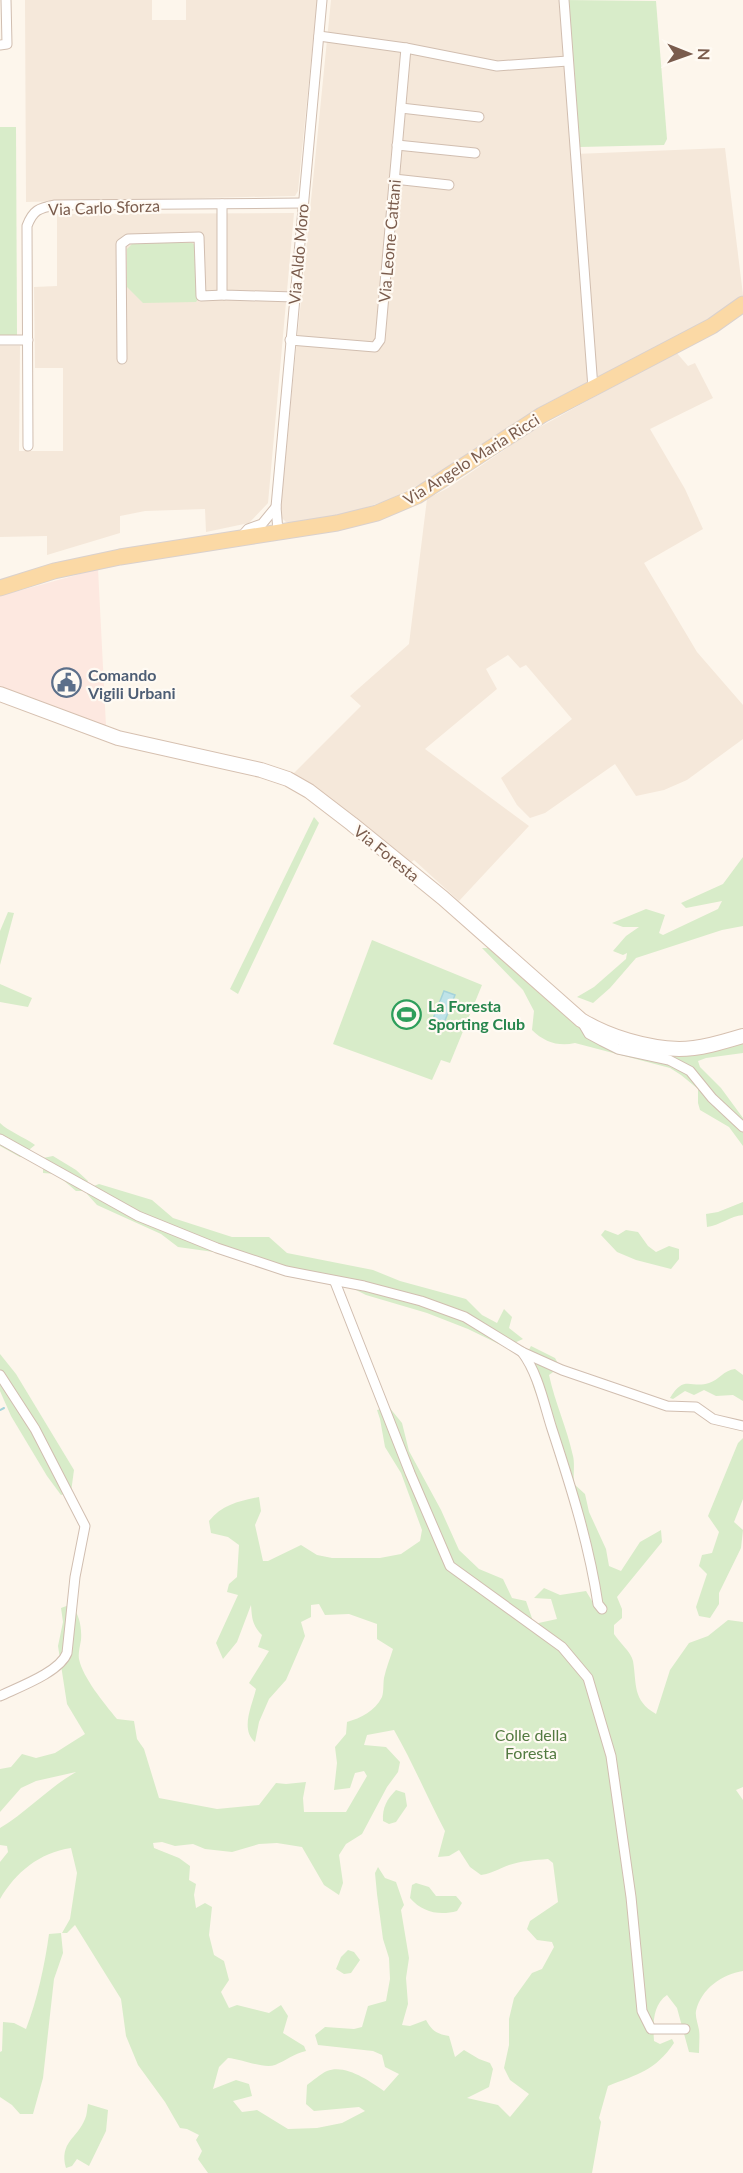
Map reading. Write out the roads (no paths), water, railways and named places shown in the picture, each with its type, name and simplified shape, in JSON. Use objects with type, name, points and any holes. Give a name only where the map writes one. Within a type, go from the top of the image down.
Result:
[{"type":"main road","name":"Via Angelo Maria Ricci","points":[[0,588],[101,560],[359,518],[417,496],[542,415],[712,326],[743,304]]},
{"type":"main road","name":"Via Foresta","points":[[0,694],[117,738],[261,770],[288,779],[309,791],[343,817],[443,898],[581,1020],[598,1030],[644,1044],[678,1049],[701,1047],[743,1036]]},
{"type":"street","points":[[0,45],[7,44],[6,0]]},
{"type":"street","name":"Via Aldo Moro","points":[[278,531],[276,507],[322,0]]},
{"type":"street","points":[[564,0],[593,388]]},
{"type":"street","points":[[319,36],[406,48],[497,66],[568,61]]},
{"type":"street","name":"Via Leone Cattani","points":[[290,340],[375,347],[380,340],[406,48]]},
{"type":"street","points":[[401,108],[479,117]]},
{"type":"street","points":[[397,145],[475,153]]},
{"type":"street","points":[[394,179],[449,185]]},
{"type":"street","name":"Via Carlo Sforza","points":[[28,446],[27,226],[31,215],[55,205],[303,203]]},
{"type":"street","points":[[222,204],[222,292],[224,295]]},
{"type":"street","points":[[122,359],[121,244],[128,238],[199,237],[201,296],[294,297]]},
{"type":"street","points":[[0,340],[28,340]]},
{"type":"street","points":[[241,537],[248,529],[262,524],[276,507]]},
{"type":"street","points":[[581,1020],[589,1034],[618,1049],[669,1060],[690,1071],[712,1098],[743,1127]]},
{"type":"street","points":[[0,1139],[138,1216],[286,1271],[364,1286],[421,1301],[465,1317],[522,1352],[562,1370],[667,1406],[696,1407],[713,1419],[743,1426]]},
{"type":"street","points":[[335,1282],[410,1473],[450,1566],[562,1647],[588,1678],[611,1756],[631,1897],[642,2012],[651,2029],[685,2029]]},
{"type":"street","points":[[522,1352],[539,1387],[565,1468],[590,1554],[598,1604],[602,1609]]},
{"type":"street","points":[[0,1376],[35,1430],[85,1526],[75,1577],[65,1660],[53,1669],[0,1696]]},
{"type":"water","points":[[444,991],[455,995],[444,1023],[433,1019]]},
{"type":"waterway","points":[[0,1410],[4,1408]]},
{"type":"place","name":"Comando Vigili Urbani","points":[[67,683]]},
{"type":"place","name":"La Foresta Sporting Club","points":[[407,1014]]},
{"type":"park label","name":"Colle della Foresta","points":[[531,1743]]}]
